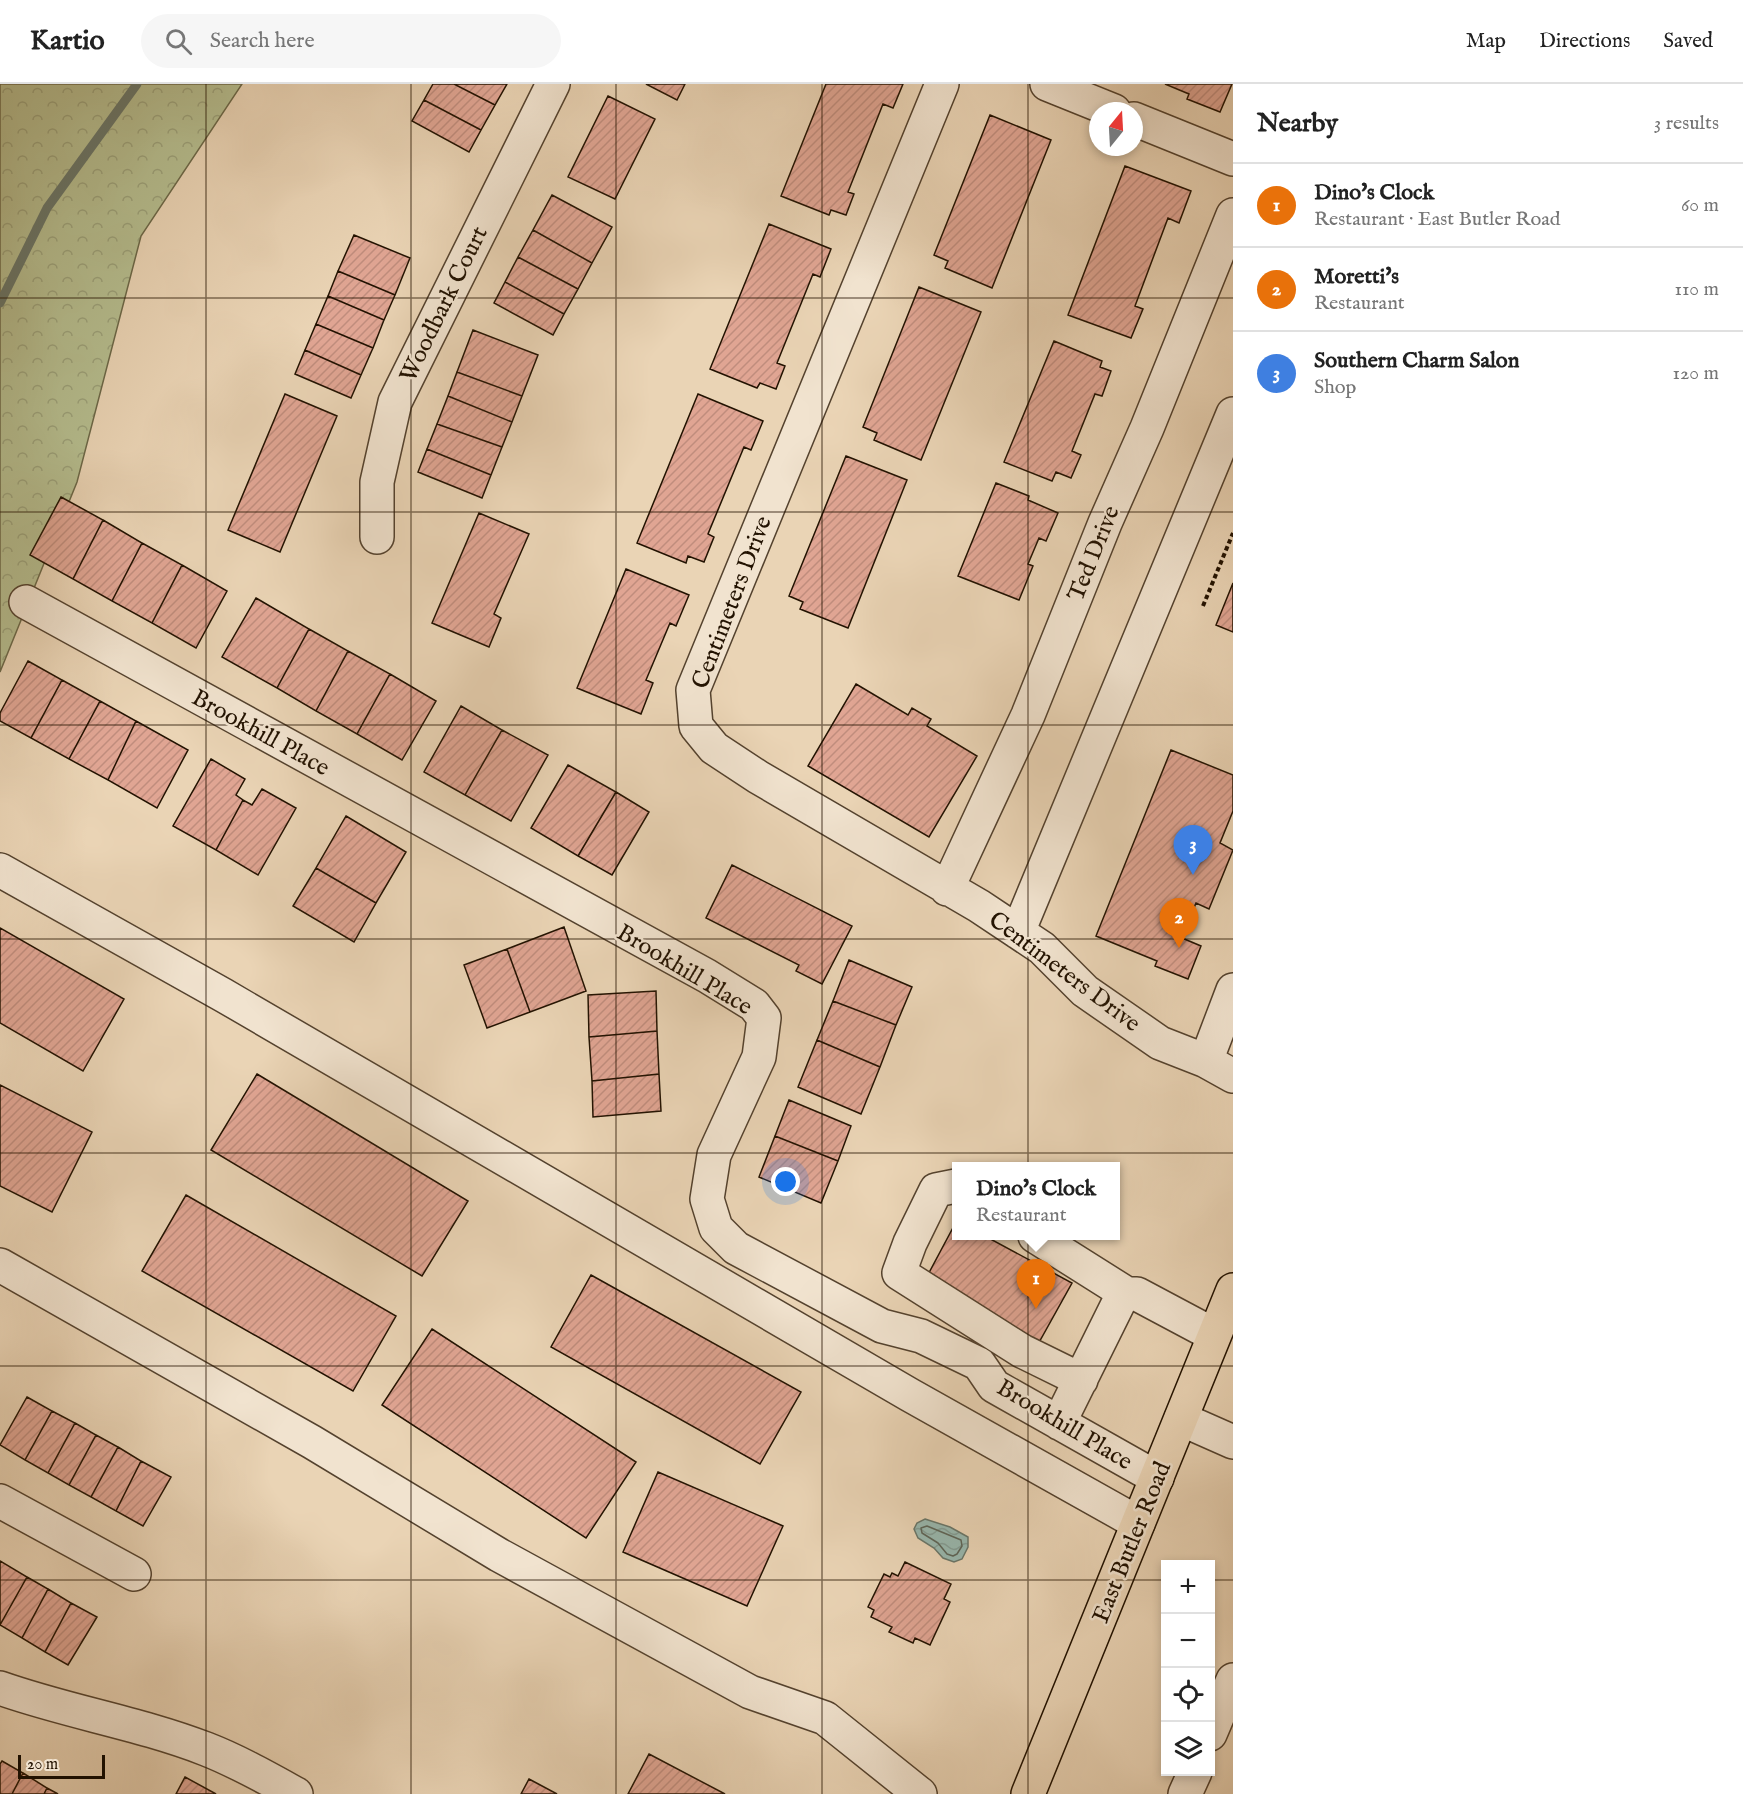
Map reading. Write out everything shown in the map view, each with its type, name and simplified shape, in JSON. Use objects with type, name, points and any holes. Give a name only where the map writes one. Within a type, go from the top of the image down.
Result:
[{"type":"main road","name":"East Butler Road","points":[[1028,1794],[1233,1290]]},
{"type":"street","name":"Woodbark Court","points":[[377,537],[377,482],[395,402],[553,84]]},
{"type":"street","name":"Centimeters Drive","points":[[942,84],[693,690],[696,726],[714,748],[758,777],[979,906],[1042,948],[1085,991],[1132,1023],[1161,1042],[1219,1069]]},
{"type":"street","points":[[1047,84],[1092,102]]},
{"type":"street","points":[[1143,123],[1233,159]]},
{"type":"street","name":"Ted Drive","points":[[947,889],[1028,715],[1104,523],[1146,428],[1233,215]]},
{"type":"street","points":[[1018,932],[1233,414]]},
{"type":"street","name":"Brookhill Place","points":[[26,602],[707,976],[754,1005],[764,1018],[759,1057],[714,1155],[707,1199],[716,1228],[736,1248],[882,1326],[933,1365],[973,1386],[994,1386],[1157,1478]]},
{"type":"street","points":[[0,870],[224,995],[910,1395],[1138,1523]]},
{"type":"street","points":[[1219,1069],[1233,990]]},
{"type":"street","points":[[952,1187],[936,1190],[910,1243],[899,1273],[1022,1351],[1081,1380]]},
{"type":"street","points":[[1041,1240],[1127,1294],[1137,1294],[1214,1335]]},
{"type":"street","points":[[0,1265],[312,1442],[499,1555],[750,1692],[825,1718],[920,1794]]},
{"type":"street","points":[[1059,1423],[1120,1300],[1127,1294]]},
{"type":"street","points":[[1181,1419],[1233,1442]]},
{"type":"street","points":[[3,1511],[134,1574]]},
{"type":"street","points":[[1215,1722],[1233,1680]]},
{"type":"street","points":[[0,1688],[41,1702],[124,1722],[206,1749],[292,1793]]},
{"type":"street","points":[[1185,1794],[1193,1776]]},
{"type":"path","points":[[1203,606],[1233,533]]},
{"type":"green space","points":[[0,84],[242,84],[141,236],[77,482],[0,672]]},
{"type":"water","points":[[925,1519],[950,1527],[968,1537],[968,1547],[962,1559],[954,1562],[943,1558],[934,1548],[918,1538],[914,1529],[917,1523]]},
{"type":"building","points":[[433,84],[454,84],[495,105],[481,130],[424,100]]},
{"type":"building","points":[[454,84],[507,84],[495,105]]},
{"type":"building","points":[[646,84],[685,84],[677,100]]},
{"type":"building","points":[[826,84],[903,84],[893,108],[883,104],[848,192],[854,194],[846,215],[831,210],[829,215],[781,196]]},
{"type":"building","points":[[1165,84],[1232,84],[1220,112],[1187,99],[1189,94]]},
{"type":"building","points":[[608,96],[655,119],[615,199],[568,177]]},
{"type":"building","points":[[424,100],[481,130],[469,152],[412,121]]},
{"type":"building","points":[[990,115],[1051,140],[992,288],[945,268],[948,261],[934,255]]},
{"type":"building","points":[[1125,166],[1191,191],[1179,223],[1168,218],[1135,306],[1143,309],[1131,338],[1068,315]]},
{"type":"building","points":[[552,195],[612,227],[592,263],[533,230]]},
{"type":"building","points":[[769,224],[831,249],[820,277],[813,274],[777,363],[785,366],[776,389],[760,383],[757,388],[710,369]]},
{"type":"building","points":[[533,230],[592,263],[578,289],[518,257]]},
{"type":"building","points":[[354,235],[410,258],[395,295],[338,271]]},
{"type":"building","points":[[518,257],[578,289],[564,314],[505,282]]},
{"type":"building","points":[[338,271],[395,295],[384,320],[328,296]]},
{"type":"building","points":[[505,282],[564,314],[553,335],[494,303]]},
{"type":"building","points":[[919,287],[981,312],[921,460],[874,440],[877,433],[863,427]]},
{"type":"building","points":[[328,296],[384,320],[373,348],[316,324]]},
{"type":"building","points":[[316,324],[373,348],[361,375],[305,350]]},
{"type":"building","points":[[473,330],[538,355],[522,396],[457,372]]},
{"type":"building","points":[[1054,341],[1102,361],[1100,367],[1111,371],[1102,396],[1095,394],[1072,451],[1081,455],[1071,478],[1056,472],[1052,481],[1004,462]]},
{"type":"building","points":[[305,350],[361,375],[351,398],[295,374]]},
{"type":"building","points":[[457,372],[522,396],[512,422],[448,396]]},
{"type":"building","points":[[285,394],[337,416],[280,552],[228,530]]},
{"type":"building","points":[[698,394],[763,421],[751,450],[744,447],[708,534],[714,537],[704,562],[688,556],[686,563],[637,543]]},
{"type":"building","points":[[448,396],[512,422],[502,447],[437,424]]},
{"type":"building","points":[[437,424],[502,447],[491,475],[427,449]]},
{"type":"building","points":[[427,449],[491,475],[482,498],[418,472]]},
{"type":"building","points":[[846,456],[907,480],[848,628],[800,609],[803,602],[789,596]]},
{"type":"building","points":[[996,483],[1029,496],[1028,500],[1058,513],[1046,541],[1039,538],[1028,564],[1033,566],[1019,600],[958,576]]},
{"type":"building","points":[[61,497],[103,520],[73,579],[30,555]]},
{"type":"building","points":[[479,513],[529,534],[494,614],[501,618],[489,647],[432,623]]},
{"type":"building","points":[[103,520],[142,543],[112,601],[73,579]]},
{"type":"building","points":[[142,543],[182,565],[152,623],[112,601]]},
{"type":"building","points":[[182,565],[227,591],[196,648],[152,623]]},
{"type":"building","points":[[626,569],[689,595],[676,626],[670,623],[646,680],[653,683],[641,714],[577,688]]},
{"type":"building","points":[[1233,583],[1233,632],[1216,625]]},
{"type":"building","points":[[256,598],[309,629],[277,688],[222,657]]},
{"type":"building","points":[[309,629],[348,651],[316,711],[277,688]]},
{"type":"building","points":[[348,651],[390,674],[357,734],[316,711]]},
{"type":"building","points":[[28,661],[62,680],[31,738],[0,721],[0,713]]},
{"type":"building","points":[[390,674],[436,701],[402,760],[357,734]]},
{"type":"building","points":[[62,680],[100,701],[69,759],[31,738]]},
{"type":"building","points":[[856,684],[908,715],[912,708],[931,719],[927,726],[977,756],[929,837],[808,766]]},
{"type":"building","points":[[100,701],[136,721],[108,780],[69,759]]},
{"type":"building","points":[[461,706],[502,730],[465,795],[424,772]]},
{"type":"building","points":[[136,721],[188,750],[157,808],[108,780]]},
{"type":"building","points":[[502,730],[548,755],[511,821],[465,795]]},
{"type":"building","points":[[1171,750],[1233,775],[1233,811],[1220,843],[1233,850],[1209,909],[1196,903],[1182,938],[1201,946],[1188,979],[1155,966],[1157,961],[1096,936]]},
{"type":"building","points":[[211,759],[245,779],[236,795],[243,800],[216,850],[173,826]]},
{"type":"building","points":[[568,765],[616,792],[578,856],[531,828]]},
{"type":"building","points":[[262,789],[296,808],[258,875],[216,850],[243,800],[252,805]]},
{"type":"building","points":[[616,792],[649,812],[612,875],[578,856]]},
{"type":"building","points":[[346,816],[406,852],[376,903],[316,868]]},
{"type":"building","points":[[732,865],[852,926],[822,984],[796,971],[799,965],[706,918]]},
{"type":"building","points":[[316,868],[376,903],[354,942],[293,906]]},
{"type":"building","points":[[564,927],[586,991],[530,1012],[507,949]]},
{"type":"building","points":[[0,928],[124,999],[83,1071],[0,1023]]},
{"type":"building","points":[[507,949],[530,1012],[487,1028],[464,965]]},
{"type":"building","points":[[849,960],[912,987],[896,1025],[833,1001]]},
{"type":"building","points":[[656,991],[657,1031],[589,1037],[588,995]]},
{"type":"building","points":[[833,1001],[896,1025],[880,1067],[817,1040]]},
{"type":"building","points":[[657,1031],[659,1074],[592,1081],[589,1037]]},
{"type":"building","points":[[817,1040],[880,1067],[861,1114],[798,1087]]},
{"type":"building","points":[[257,1074],[468,1201],[422,1276],[211,1150]]},
{"type":"building","points":[[659,1074],[661,1111],[593,1117],[592,1081]]},
{"type":"building","points":[[0,1085],[92,1132],[52,1212],[0,1186]]},
{"type":"building","points":[[789,1100],[851,1126],[838,1161],[775,1136]]},
{"type":"building","points":[[775,1136],[838,1161],[821,1203],[759,1177]]},
{"type":"building","points":[[186,1195],[396,1316],[353,1391],[142,1271]]},
{"type":"building","points":[[952,1230],[952,1240],[992,1240],[1072,1283],[1037,1346],[923,1284]]},
{"type":"building","points":[[591,1275],[801,1392],[760,1464],[551,1347]]},
{"type":"building","points":[[432,1329],[636,1462],[586,1538],[382,1405]]},
{"type":"building","points":[[27,1397],[52,1411],[25,1460],[0,1445]]},
{"type":"building","points":[[52,1411],[75,1423],[48,1473],[25,1460]]},
{"type":"building","points":[[75,1423],[96,1435],[69,1485],[48,1473]]},
{"type":"building","points":[[96,1435],[118,1447],[91,1497],[69,1485]]},
{"type":"building","points":[[118,1447],[141,1461],[116,1511],[91,1497]]},
{"type":"building","points":[[141,1461],[171,1477],[143,1526],[116,1511]]},
{"type":"building","points":[[658,1472],[783,1526],[747,1606],[623,1552]]},
{"type":"building","points":[[0,1561],[27,1577],[0,1625]]},
{"type":"building","points":[[905,1562],[951,1584],[944,1599],[950,1602],[930,1645],[915,1638],[913,1643],[889,1632],[892,1627],[871,1617],[874,1610],[868,1607],[884,1574],[890,1577],[892,1573],[898,1576]]},
{"type":"building","points":[[27,1577],[48,1589],[22,1638],[0,1625]]},
{"type":"building","points":[[48,1589],[71,1603],[45,1652],[22,1638]]},
{"type":"building","points":[[71,1603],[97,1617],[68,1665],[45,1652]]},
{"type":"building","points":[[649,1754],[725,1794],[628,1794]]},
{"type":"building","points":[[2,1761],[23,1773],[12,1794],[0,1794],[0,1764]]},
{"type":"building","points":[[23,1773],[47,1788],[44,1794],[12,1794]]},
{"type":"building","points":[[185,1777],[216,1794],[176,1794]]},
{"type":"building","points":[[529,1779],[557,1794],[521,1794]]},
{"type":"building","points":[[47,1788],[58,1794],[44,1794]]},
{"type":"waterway","points":[[0,303],[47,208],[137,84]]},
{"type":"place","name":"Southern Charm Salon","points":[[1193,875]]},
{"type":"place","name":"Moretti's","points":[[1179,948]]},
{"type":"place","name":"Dino's Clock","points":[[1036,1309]]}]
